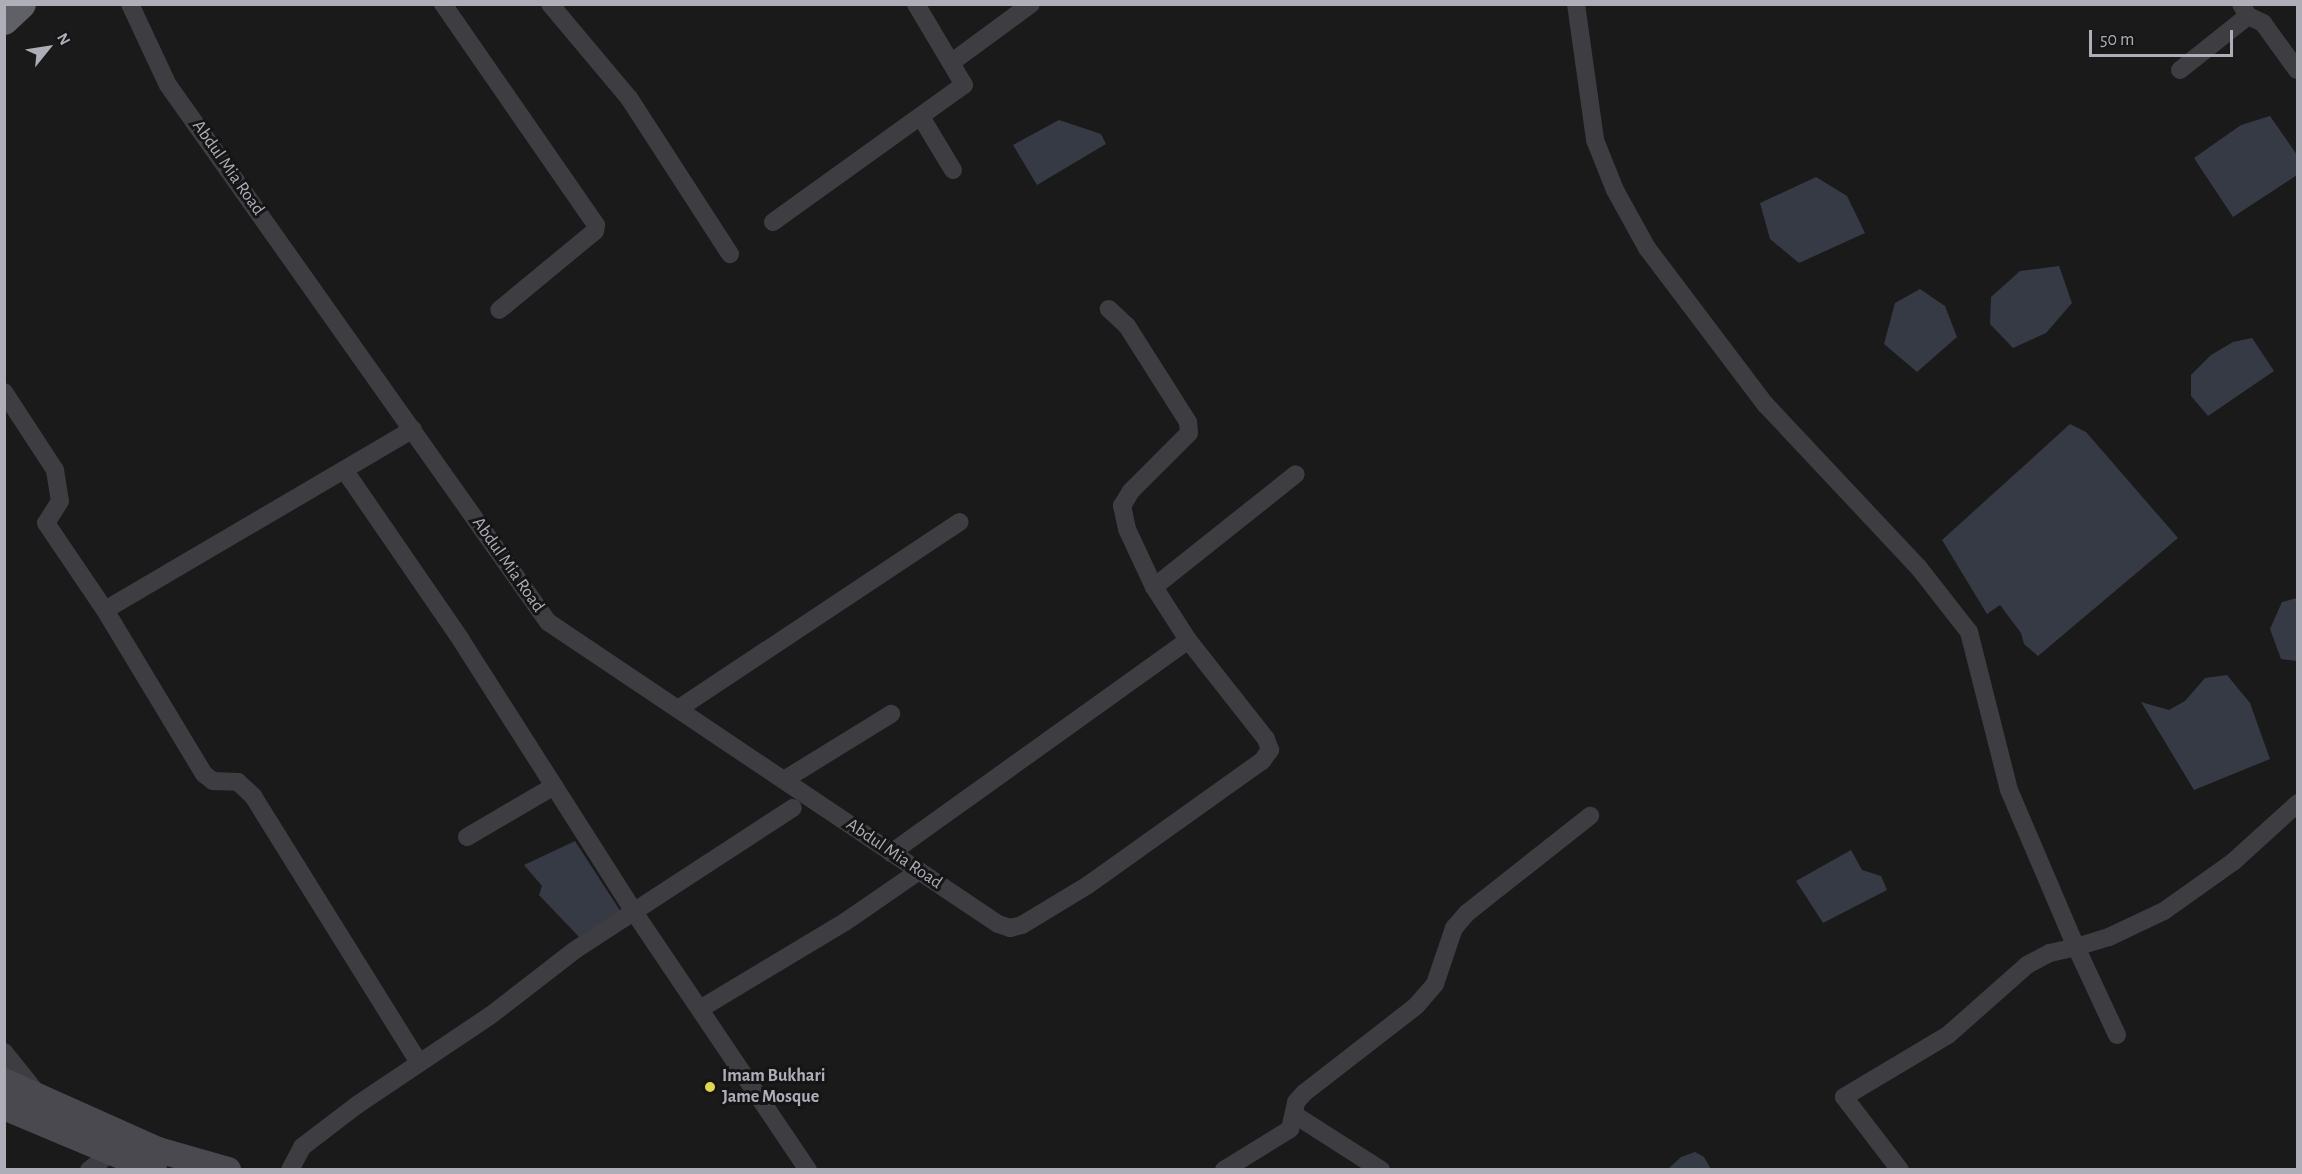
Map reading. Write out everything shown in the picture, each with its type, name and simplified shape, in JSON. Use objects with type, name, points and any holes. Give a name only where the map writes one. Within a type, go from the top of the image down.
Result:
[{"type":"highway","points":[[4,20],[21,4]]},
{"type":"main road","points":[[4,1081],[158,1150],[228,1170]]},
{"type":"main road","points":[[4,1107],[154,1170]]},
{"type":"street","name":"Abdul Mia Road","points":[[130,4],[168,85],[548,622],[891,853],[1010,928],[1088,885],[1262,761],[1270,750],[1266,739],[1188,640]]},
{"type":"street","points":[[443,4],[596,225],[595,231],[499,310]]},
{"type":"street","points":[[550,4],[629,98],[730,254]]},
{"type":"street","points":[[773,222],[964,85],[916,4]]},
{"type":"street","points":[[952,62],[1031,4]]},
{"type":"street","points":[[1576,4],[1595,140],[1615,190],[1647,248],[1765,404],[1919,568],[1969,632],[2009,790],[2076,947],[2118,1035]]},
{"type":"street","points":[[2180,70],[2244,10],[2264,23],[2297,70]]},
{"type":"street","points":[[921,117],[952,170]]},
{"type":"street","points":[[891,853],[1188,640],[1155,587],[1126,529],[1122,506],[1131,491],[1189,433],[1188,422],[1127,326],[1109,309]]},
{"type":"street","points":[[4,392],[55,470],[60,501],[46,524],[105,610],[204,774],[213,781],[238,782],[253,796],[419,1063]]},
{"type":"street","points":[[105,610],[413,429]]},
{"type":"street","points":[[345,471],[461,640],[634,912],[808,1170]]},
{"type":"street","points":[[1155,587],[1296,474]]},
{"type":"street","points":[[678,709],[959,522]]},
{"type":"street","points":[[784,780],[891,714]]},
{"type":"street","points":[[467,837],[554,786]]},
{"type":"street","points":[[1900,1170],[1844,1097],[1948,1035],[2027,964],[2109,937],[2164,911],[2233,862],[2298,803]]},
{"type":"street","points":[[290,1170],[302,1147],[634,912],[793,808]]},
{"type":"street","points":[[1224,1170],[1290,1129],[1296,1102],[1304,1093],[1416,1006],[1435,984],[1454,928],[1467,913],[1590,816]]},
{"type":"street","points":[[700,1010],[845,922],[919,871]]},
{"type":"street","points":[[4,1052],[42,1098]]},
{"type":"street","points":[[1295,1114],[1381,1170]]},
{"type":"street","points":[[89,1170],[111,1153]]},
{"type":"shaded area","points":[[2270,116],[2297,155],[2297,175],[2233,217],[2194,158],[2241,125]]},
{"type":"shaded area","points":[[1059,120],[1101,134],[1106,144],[1037,185],[1013,145]]},
{"type":"shaded area","points":[[1816,177],[1847,196],[1865,233],[1799,263],[1770,239],[1760,203]]},
{"type":"shaded area","points":[[2059,266],[2072,303],[2046,333],[2013,348],[1990,324],[1991,297],[2020,271]]},
{"type":"shaded area","points":[[1920,289],[1945,306],[1957,337],[1917,372],[1884,344],[1895,303]]},
{"type":"shaded area","points":[[2252,338],[2274,371],[2208,416],[2191,396],[2191,375],[2211,355],[2233,342]]},
{"type":"shaded area","points":[[2070,424],[2086,432],[2178,538],[2038,656],[2024,644],[2021,633],[2000,605],[1987,614],[1942,540]]},
{"type":"shaded area","points":[[2297,598],[2297,661],[2281,659],[2270,629],[2282,602]]},
{"type":"shaded area","points":[[2227,675],[2250,703],[2270,759],[2194,790],[2141,702],[2169,710],[2185,701],[2205,678]]},
{"type":"shaded area","points":[[575,841],[621,912],[581,939],[539,895],[542,886],[524,865]]},
{"type":"shaded area","points":[[1851,850],[1862,870],[1881,876],[1887,890],[1823,923],[1796,881]]},
{"type":"shaded area","points":[[1695,1152],[1704,1157],[1711,1169],[1668,1169],[1681,1157]]},
{"type":"place","name":"Imam Bukhari Jame Mosque","points":[[710,1087]]}]
